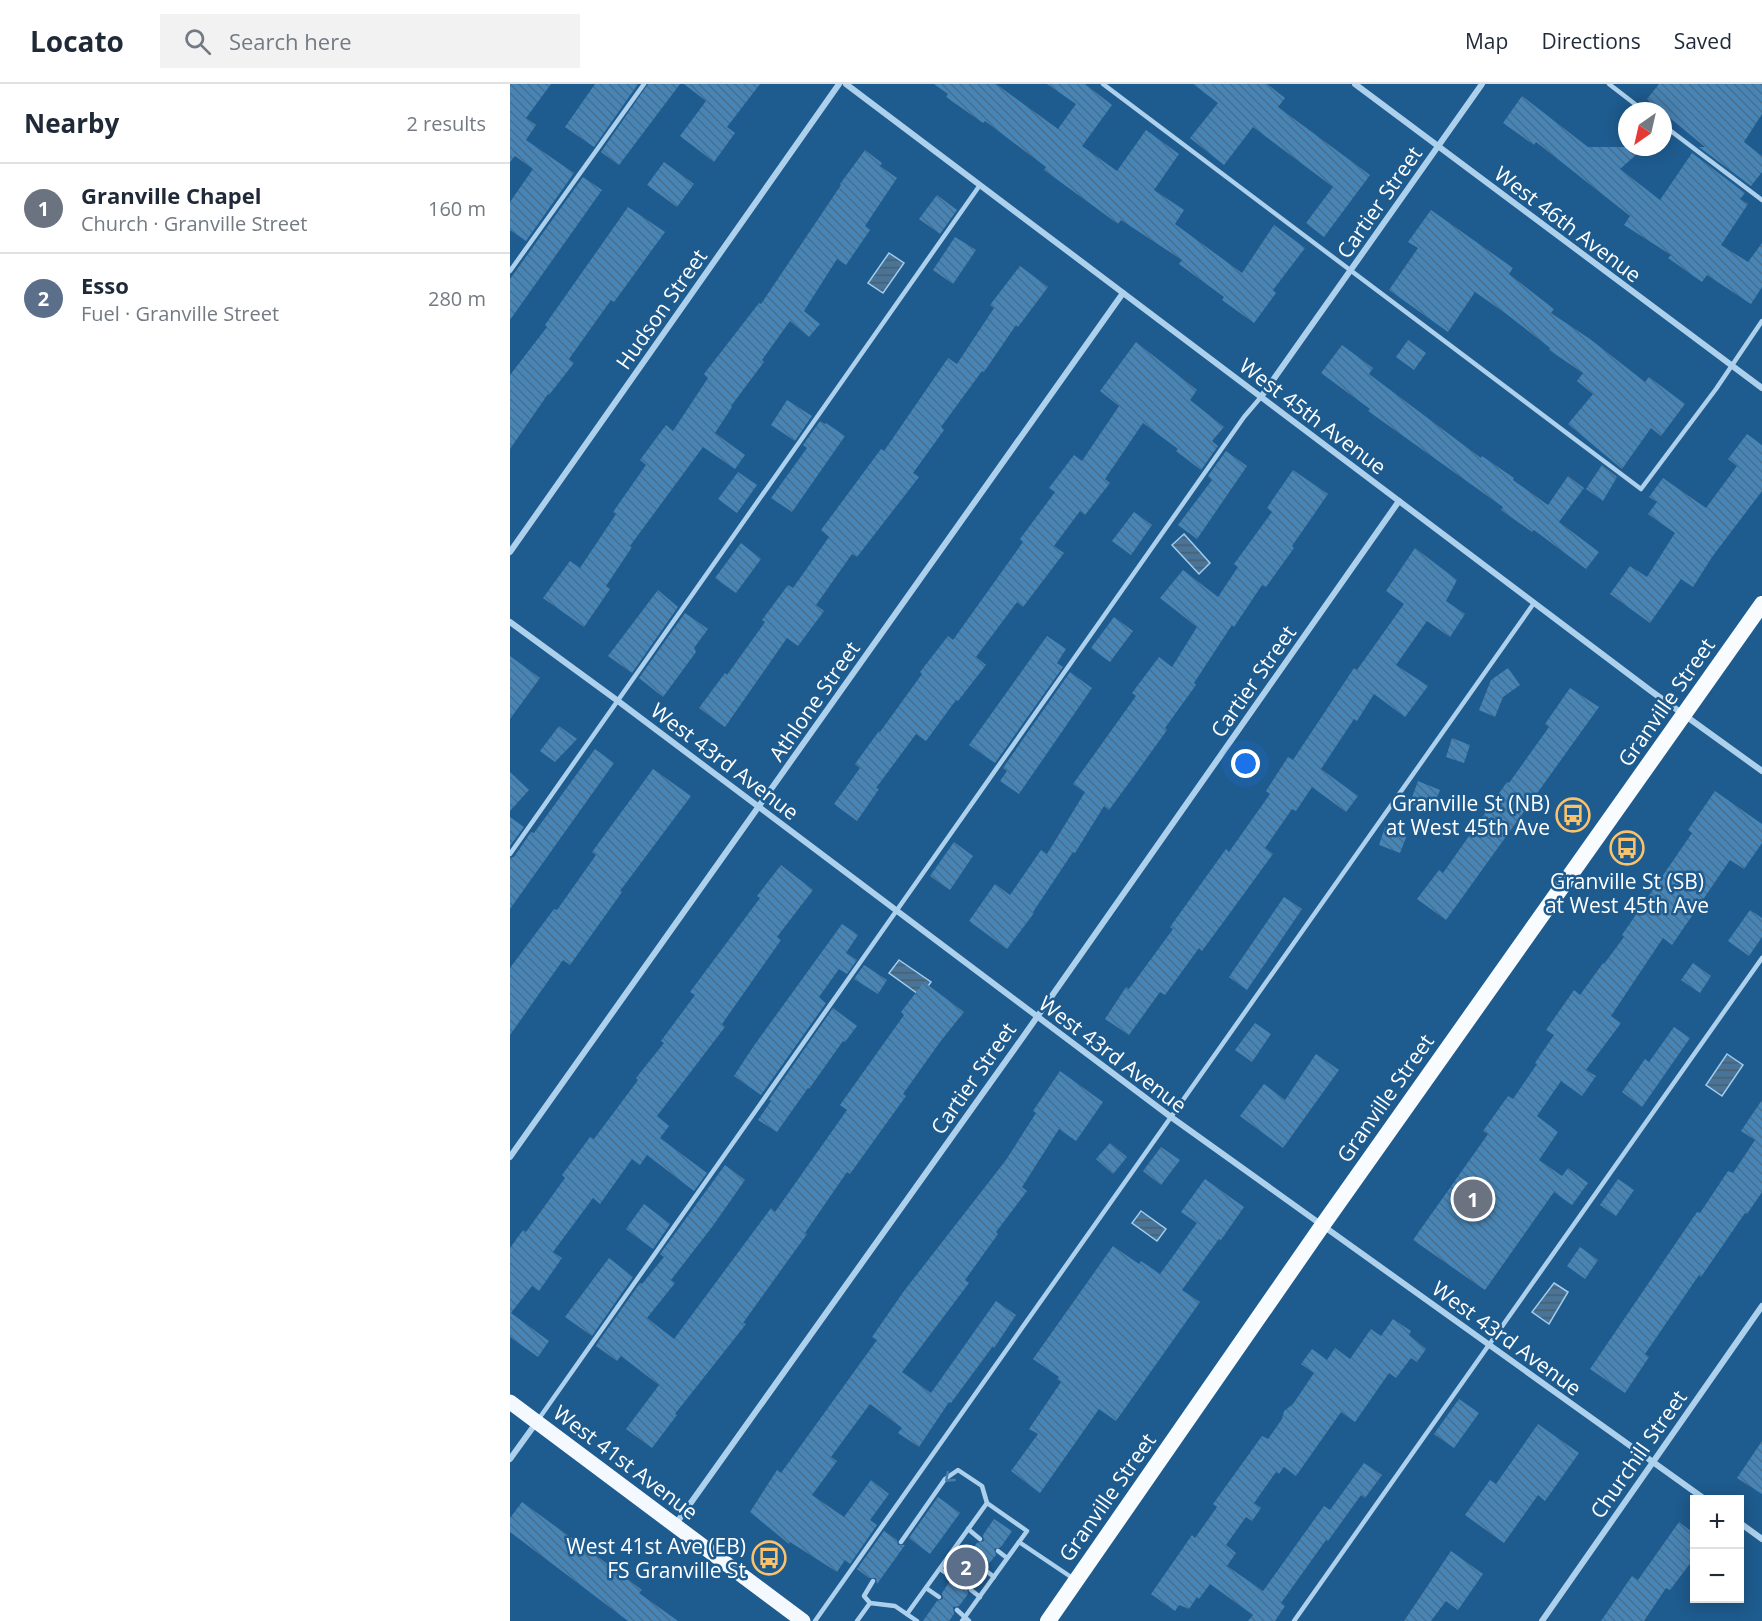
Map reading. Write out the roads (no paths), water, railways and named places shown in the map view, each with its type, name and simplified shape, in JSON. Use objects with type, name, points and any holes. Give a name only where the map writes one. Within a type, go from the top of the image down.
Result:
[{"type":"highway","name":"Granville Street","points":[[1048,1621],[1322,1227],[1762,604]]},
{"type":"main road","name":"West 41st Avenue","points":[[510,1402],[803,1621]]},
{"type":"street","name":"Hudson Street","points":[[510,552],[839,84]]},
{"type":"street","name":"West 45th Avenue","points":[[846,84],[1534,603],[1762,771]]},
{"type":"street","name":"West 46th Avenue","points":[[1355,84],[1762,388]]},
{"type":"street","name":"Cartier Street","points":[[1261,397],[1482,84]]},
{"type":"street","name":"Athlone Street","points":[[510,1157],[1123,292]]},
{"type":"street","name":"Cartier Street","points":[[675,1525],[1037,1017],[1399,501]]},
{"type":"street","name":"West 43rd Avenue","points":[[510,622],[1171,1117],[1699,1495]]},
{"type":"street","name":"Churchill Street","points":[[1542,1621],[1762,1306]]},
{"type":"street","points":[[510,1459],[537,1422]]},
{"type":"street","points":[[1744,1526],[1762,1539]]},
{"type":"lane","points":[[510,271],[644,84]]},
{"type":"lane","points":[[1103,84],[1641,489],[1732,367],[1762,321]]},
{"type":"lane","points":[[1609,84],[1632,102]]},
{"type":"lane","points":[[1672,132],[1762,200]]},
{"type":"lane","points":[[510,854],[980,185]]},
{"type":"lane","points":[[537,1422],[1244,417],[1261,397]]},
{"type":"lane","points":[[815,1621],[1534,603]]},
{"type":"lane","points":[[1294,1621],[1762,958]]},
{"type":"lane","points":[[901,1542],[945,1479],[958,1470],[982,1486],[987,1503],[1027,1531],[966,1620],[957,1610]]},
{"type":"lane","points":[[907,1614],[987,1503]]},
{"type":"lane","points":[[968,1529],[980,1539]]},
{"type":"lane","points":[[1019,1542],[1076,1580]]},
{"type":"lane","points":[[954,1549],[967,1558]]},
{"type":"lane","points":[[998,1551],[1007,1558]]},
{"type":"lane","points":[[940,1569],[953,1578]]},
{"type":"lane","points":[[985,1570],[994,1577]]},
{"type":"lane","points":[[873,1581],[864,1596],[870,1603],[895,1606],[917,1621]]},
{"type":"lane","points":[[926,1588],[939,1597]]},
{"type":"lane","points":[[971,1590],[980,1597]]},
{"type":"lane","points":[[857,1621],[870,1603]]},
{"type":"water","points":[[889,253],[904,263],[883,293],[868,283]]},
{"type":"water","points":[[1184,534],[1210,563],[1199,574],[1172,545]]},
{"type":"water","points":[[899,960],[931,982],[921,996],[889,973]]},
{"type":"water","points":[[1727,1054],[1743,1065],[1722,1096],[1706,1085]]},
{"type":"water","points":[[1141,1211],[1166,1229],[1157,1241],[1132,1223]]},
{"type":"water","points":[[1554,1283],[1568,1292],[1549,1324],[1532,1312]]},
{"type":"place","name":"Granville St (NB) at West 45th Ave","points":[[1573,815]]},
{"type":"place","name":"Granville St (SB) at West 45th Ave","points":[[1627,848]]},
{"type":"place","name":"Granville Chapel","points":[[1473,1199]]},
{"type":"place","name":"West 41st Ave (EB) FS Granville St","points":[[769,1558]]},
{"type":"place","name":"Esso","points":[[966,1567]]}]
